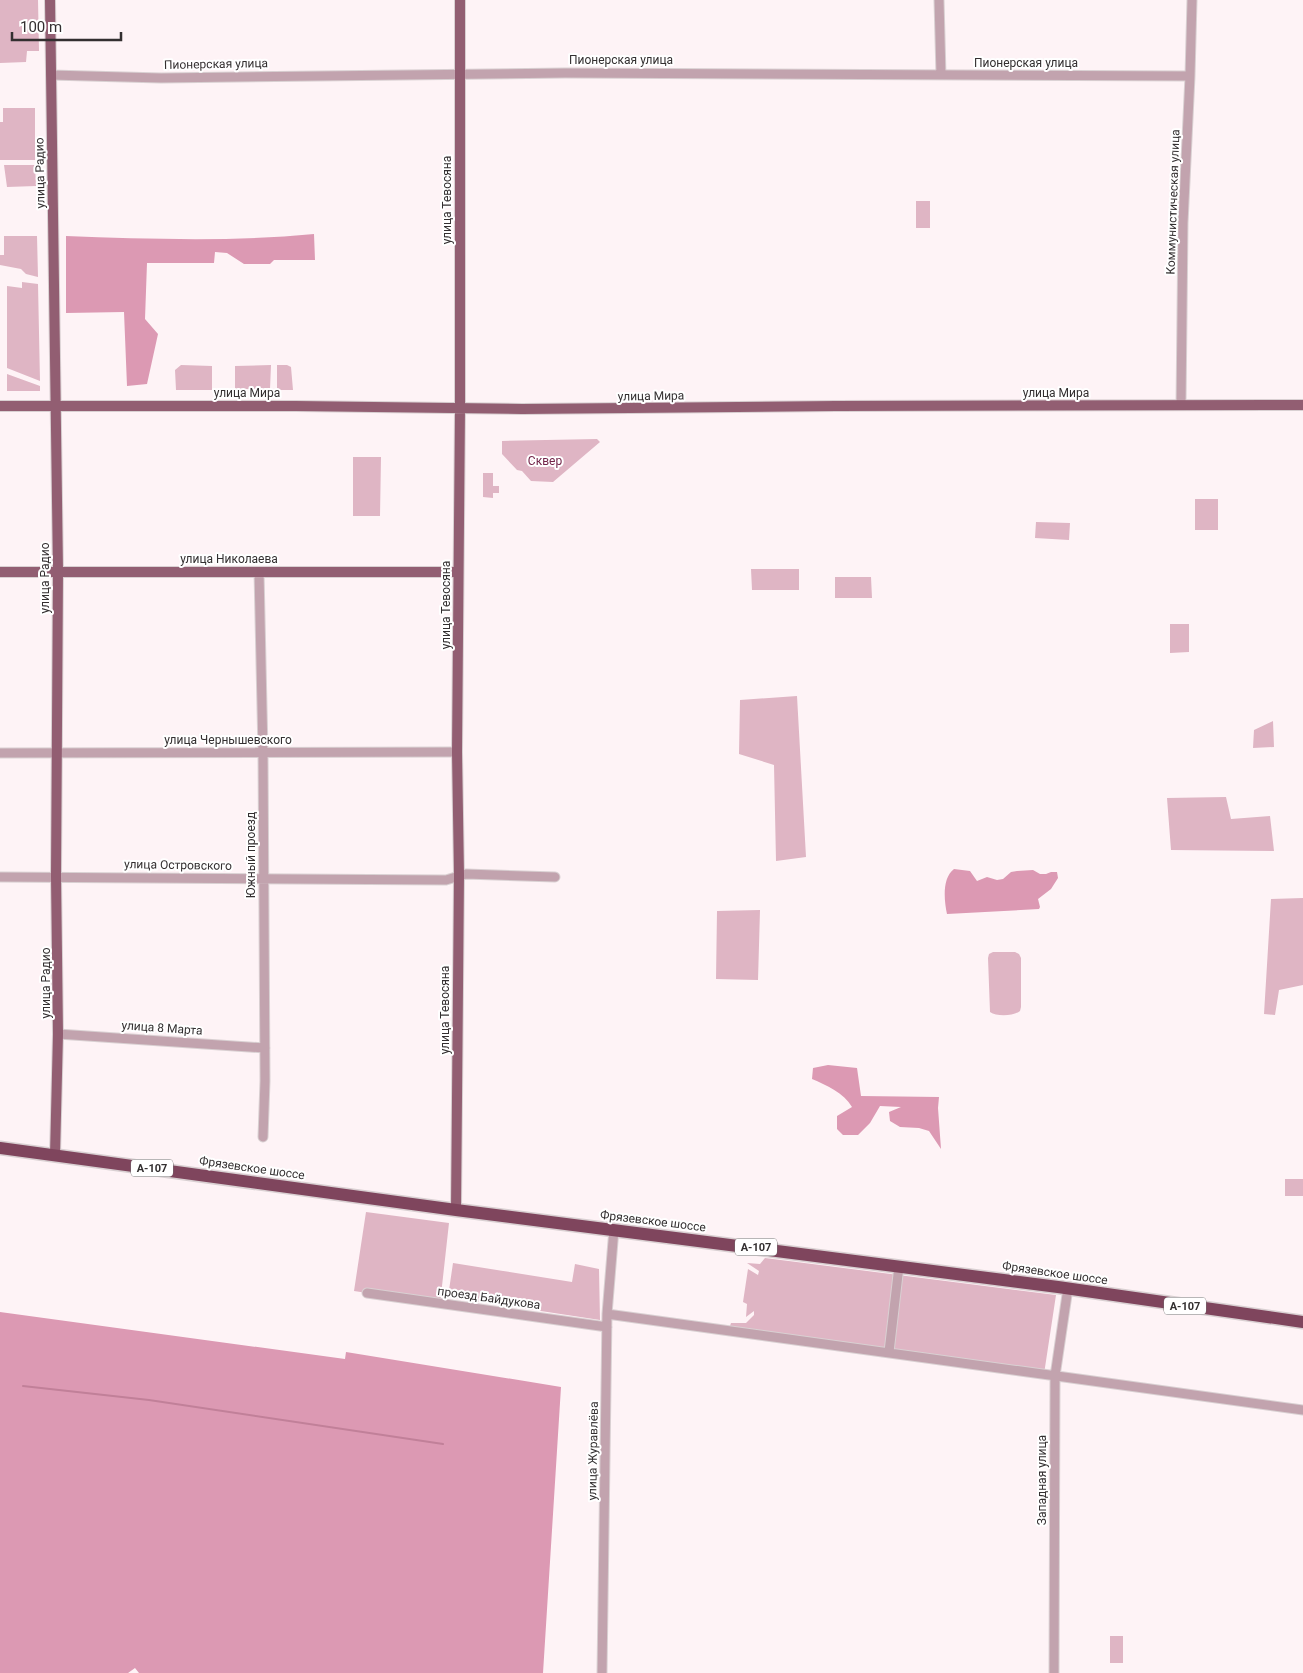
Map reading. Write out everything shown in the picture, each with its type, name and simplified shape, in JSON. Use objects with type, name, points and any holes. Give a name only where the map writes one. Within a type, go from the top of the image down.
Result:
[{"type":"highway","name":"Фрязевское шоссе","points":[[0,1148],[456,1210],[1068,1288],[1303,1322]]},
{"type":"main road","name":"улица Радио","points":[[50,0],[58,571],[56,876],[58,1034],[55,1155]]},
{"type":"main road","name":"улица Тевосяна","points":[[456,1210],[460,0]]},
{"type":"main road","name":"улица Мира","points":[[0,406],[296,406],[522,410],[844,406],[1303,405]]},
{"type":"main road","name":"улица Николаева","points":[[0,572],[458,572]]},
{"type":"street","points":[[939,0],[941,75]]},
{"type":"street","name":"Коммунистическая улица","points":[[1182,405],[1182,223],[1192,0]]},
{"type":"street","name":"Пионерская улица","points":[[51,76],[161,78],[460,73],[1190,76]]},
{"type":"street","name":"Южный проезд","points":[[259,572],[263,753],[264,1137]]},
{"type":"street","name":"улица Чернышевского","points":[[0,753],[457,752]]},
{"type":"street","points":[[458,875],[490,874],[555,877]]},
{"type":"street","name":"улица Островского","points":[[0,877],[446,880],[458,875]]},
{"type":"street","name":"улица 8 Марта","points":[[58,1034],[264,1048]]},
{"type":"street","name":"улица Журавлёва","points":[[602,1673],[607,1314],[614,1230]]},
{"type":"street","points":[[889,1352],[899,1266]]},
{"type":"street","name":"Западная улица","points":[[1054,1673],[1055,1376],[1068,1288]]},
{"type":"street","name":"проезд Байдукова","points":[[367,1293],[607,1327]]},
{"type":"street","points":[[607,1314],[1303,1410]]},
{"type":"green space","points":[[0,0],[38,0],[39,51],[27,51],[26,62],[0,63]]},
{"type":"green space","points":[[3,108],[35,108],[35,160],[0,160],[0,122],[3,122]]},
{"type":"green space","points":[[4,165],[35,165],[36,186],[7,187]]},
{"type":"green space","points":[[916,201],[930,201],[930,228],[916,228]]},
{"type":"green space","points":[[4,236],[37,236],[38,277],[26,274],[21,269],[0,265],[0,255],[4,255]]},
{"type":"green space","points":[[22,282],[38,284],[40,381],[7,368],[7,286],[22,288]]},
{"type":"green space","points":[[181,365],[212,366],[212,390],[176,390],[175,370]]},
{"type":"green space","points":[[271,365],[270,389],[235,389],[235,366]]},
{"type":"green space","points":[[277,365],[291,367],[293,390],[277,390]]},
{"type":"green space","points":[[7,374],[40,386],[40,391],[7,391]]},
{"type":"green space","name":"Сквер","points":[[597,439],[600,442],[553,482],[531,481],[502,454],[502,441]]},
{"type":"green space","points":[[353,457],[381,457],[380,516],[353,516]]},
{"type":"green space","points":[[483,473],[493,473],[493,486],[499,486],[499,493],[493,493],[493,498],[483,497]]},
{"type":"green space","points":[[1195,499],[1218,499],[1218,530],[1195,530]]},
{"type":"green space","points":[[1036,522],[1070,523],[1069,540],[1035,538]]},
{"type":"green space","points":[[751,569],[799,569],[799,590],[752,590]]},
{"type":"green space","points":[[835,577],[871,577],[872,598],[835,598]]},
{"type":"green space","points":[[1170,624],[1189,624],[1189,652],[1170,653]]},
{"type":"green space","points":[[797,696],[806,857],[776,861],[774,765],[739,754],[740,700]]},
{"type":"green space","points":[[1273,721],[1274,747],[1253,748],[1254,730]]},
{"type":"green space","points":[[1226,797],[1231,819],[1270,816],[1274,851],[1171,850],[1167,798]]},
{"type":"green space","points":[[1303,898],[1303,985],[1279,990],[1275,1015],[1264,1014],[1271,899]]},
{"type":"green space","points":[[760,910],[758,980],[716,979],[717,911]]},
{"type":"green space","points":[[993,952],[1015,952],[1021,958],[1021,1007],[1017,1013],[1001,1015],[990,1012],[988,958],[989,954]]},
{"type":"green space","points":[[1285,1179],[1303,1179],[1303,1196],[1285,1196]]},
{"type":"green space","points":[[366,1212],[449,1223],[440,1304],[354,1291]]},
{"type":"green space","points":[[765,1258],[1056,1295],[1044,1374],[730,1326],[731,1323],[746,1323],[754,1315],[754,1311],[746,1317],[747,1304],[743,1302],[748,1269],[758,1275],[759,1271],[747,1263],[760,1264]]},
{"type":"green space","points":[[453,1263],[572,1282],[575,1264],[599,1269],[600,1320],[448,1297]]},
{"type":"green space","points":[[1110,1636],[1123,1636],[1123,1663],[1110,1663]]},
{"type":"shaded area","points":[[314,234],[315,260],[274,260],[270,264],[244,264],[227,253],[215,252],[214,263],[147,263],[145,319],[158,334],[147,384],[127,386],[124,312],[66,313],[66,236],[221,239]]},
{"type":"shaded area","points":[[954,869],[970,871],[977,881],[987,877],[997,880],[1003,879],[1011,872],[1033,870],[1040,874],[1057,872],[1058,878],[1051,889],[1038,899],[1039,909],[947,914],[945,902],[946,884],[947,878]]},
{"type":"shaded area","points":[[828,1065],[857,1068],[861,1096],[939,1097],[941,1149],[929,1131],[919,1128],[900,1127],[890,1121],[889,1112],[901,1107],[880,1106],[870,1123],[858,1135],[843,1135],[837,1129],[837,1116],[852,1107],[840,1094],[812,1079],[813,1068]]},
{"type":"shaded area","points":[[0,1312],[345,1359],[346,1352],[561,1387],[543,1673],[139,1673],[135,1668],[128,1673],[0,1673]]},
{"type":"waterway","points":[[23,1386],[149,1400],[443,1444]]}]
